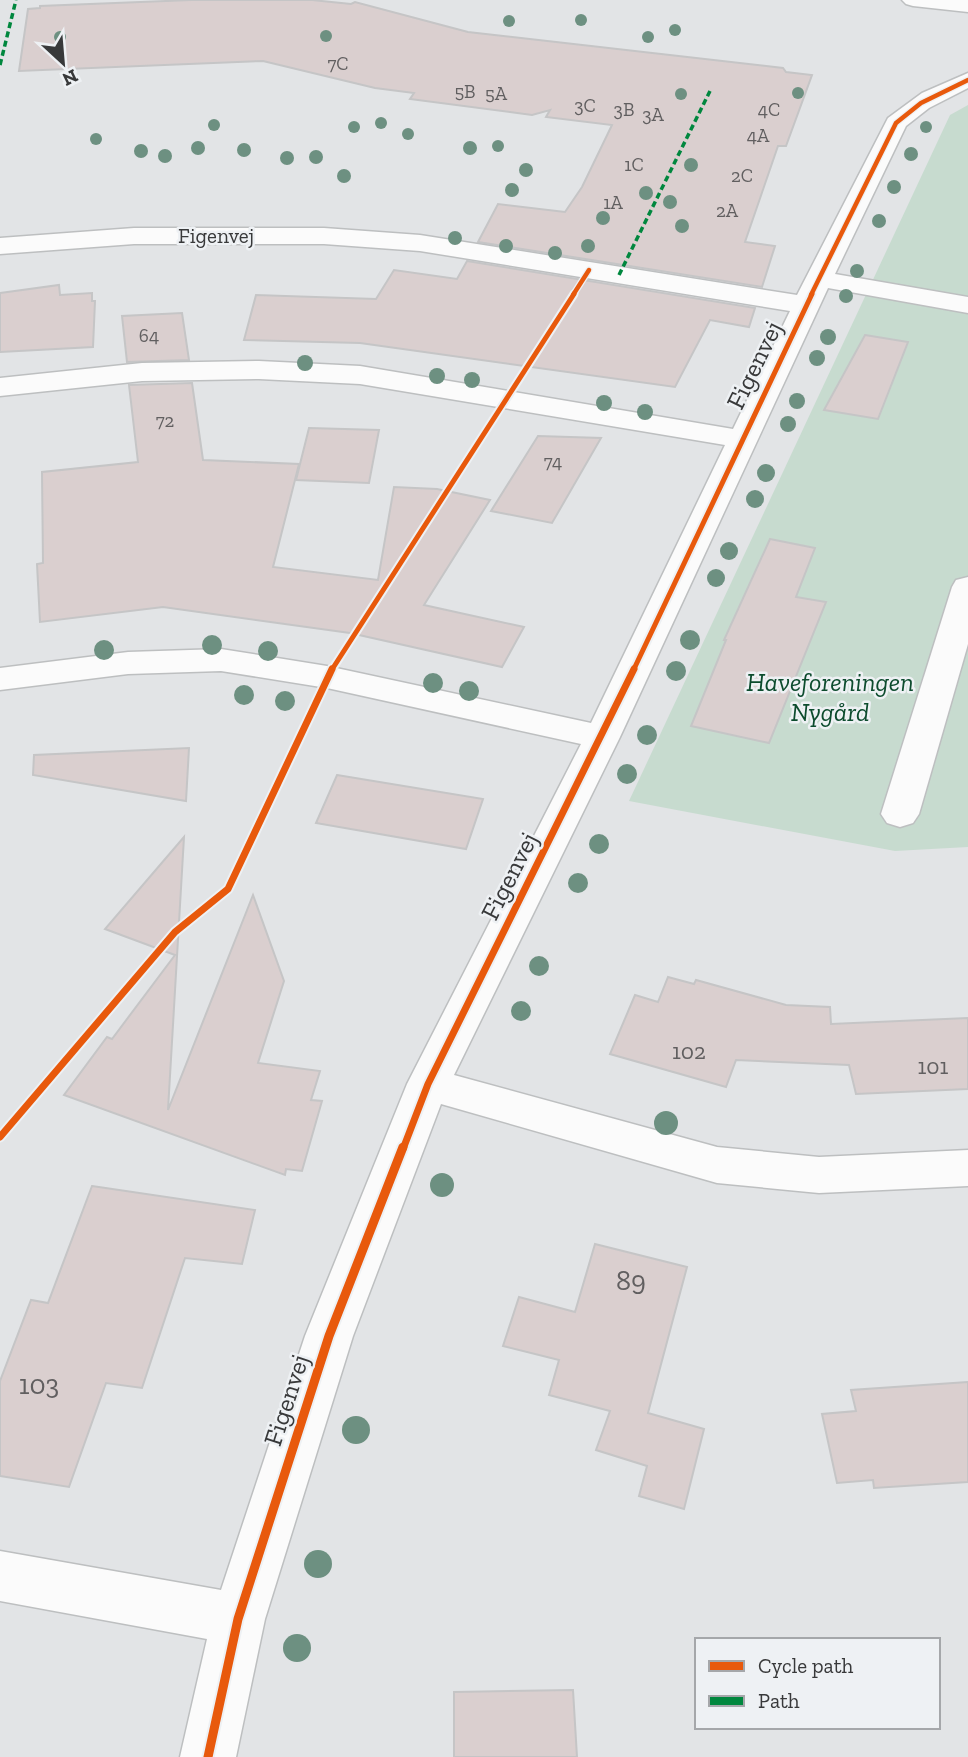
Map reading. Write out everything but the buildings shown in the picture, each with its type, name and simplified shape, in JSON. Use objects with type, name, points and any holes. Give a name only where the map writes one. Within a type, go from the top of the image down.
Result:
[{"type":"street","points":[[913,0],[968,6]]},
{"type":"street","name":"Figenvej","points":[[208,1757],[238,1619],[329,1336],[428,1084],[602,737],[742,439],[896,123],[908,110],[968,80]]},
{"type":"street","name":"Figenvej","points":[[0,246],[134,236],[324,236],[420,243],[813,292]]},
{"type":"street","points":[[813,292],[968,305]]},
{"type":"street","name":"Figenvej","points":[[0,387],[142,372],[259,370],[360,375],[742,439]]},
{"type":"street","points":[[900,814],[968,587]]},
{"type":"street","points":[[0,679],[128,663],[221,660],[327,677],[602,737]]},
{"type":"street","points":[[428,1084],[717,1165],[820,1175],[968,1168]]},
{"type":"street","points":[[0,1576],[238,1619]]},
{"type":"green space","name":"Haveforeningen Nygård","points":[[968,105],[968,847],[895,851],[629,801],[950,115]]},
{"type":"marked path","points":[[0,65],[16,0]]},
{"type":"marked path","points":[[619,275],[710,91]]},
{"type":"cycle path","points":[[208,1757],[238,1619],[329,1336],[428,1084],[602,737],[806,305],[896,123],[921,103],[968,80]]},
{"type":"cycle path","points":[[0,1137],[175,932],[228,889],[327,677],[589,270]]}]
